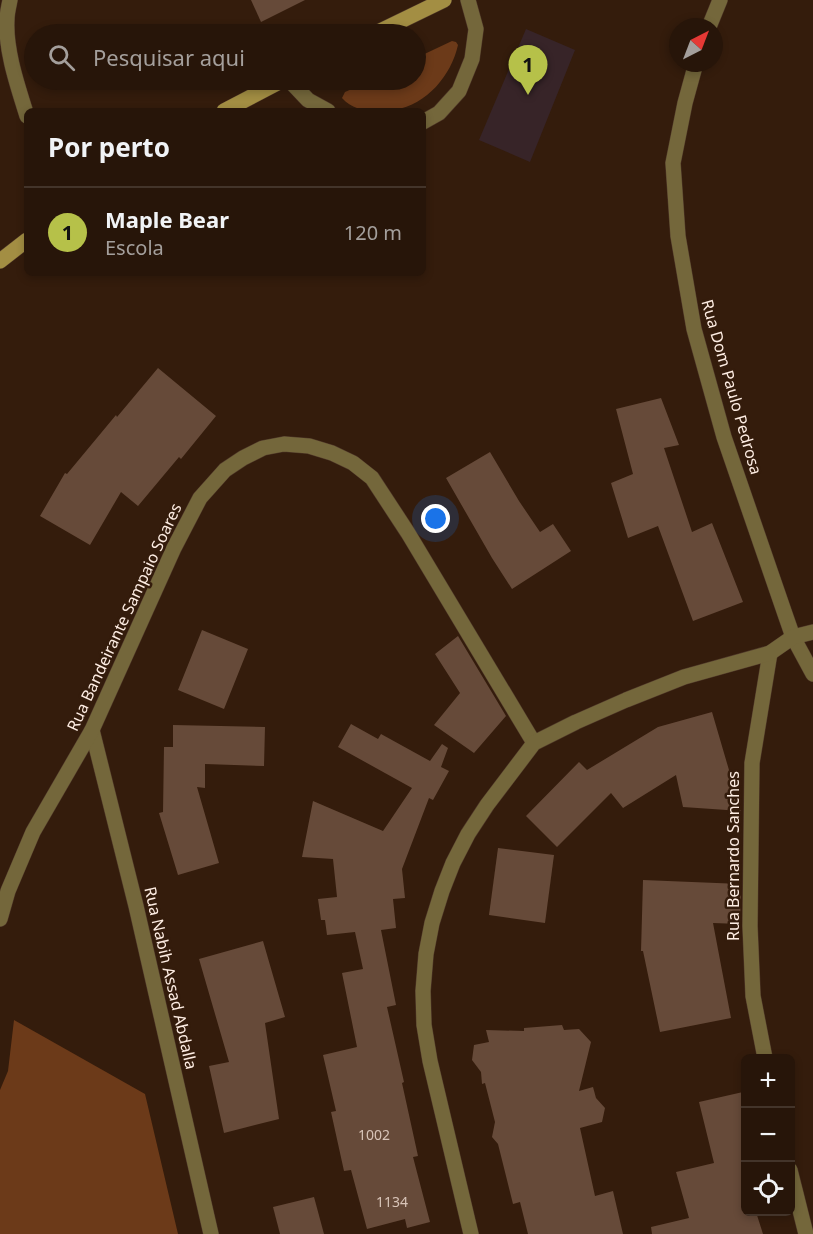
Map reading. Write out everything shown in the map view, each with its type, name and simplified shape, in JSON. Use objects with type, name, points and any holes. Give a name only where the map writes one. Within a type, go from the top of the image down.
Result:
[{"type":"main road","points":[[395,24],[444,0]]},
{"type":"main road","points":[[230,108],[264,90]]},
{"type":"main road","points":[[0,261],[24,242]]},
{"type":"street","points":[[10,0],[7,18],[8,36],[15,77],[25,108]]},
{"type":"street","points":[[426,121],[439,113],[459,92],[472,59],[476,29],[468,0]]},
{"type":"street","points":[[713,18],[720,0]]},
{"type":"street","name":"Rua Dom Paulo Pedrosa","points":[[694,72],[673,163],[678,236],[694,329],[724,437],[793,637],[813,674]]},
{"type":"street","points":[[298,90],[308,100],[323,108]]},
{"type":"street","name":"Rua Bandeirante Sampaio Soares","points":[[0,919],[8,891],[33,832],[92,730],[174,548],[200,498],[225,470],[263,448],[284,444],[309,446],[333,453],[353,463],[372,478],[408,533],[534,744]]},
{"type":"street","points":[[471,1234],[430,1061],[424,1025],[423,991],[426,954],[432,923],[442,891],[463,844],[487,805],[534,744],[626,700],[684,677],[770,653],[793,637],[813,632]]},
{"type":"street","name":"Rua Bernardo Sanches","points":[[764,1054],[753,996],[750,926],[751,774],[770,653]]},
{"type":"street","name":"Rua Nabih Assad Abdalla","points":[[92,730],[136,906],[212,1234]]},
{"type":"street","points":[[795,1190],[806,1234]]},
{"type":"shaded area","points":[[526,29],[575,50],[530,162],[479,140]]},
{"type":"shaded area","points":[[452,41],[458,45],[450,67],[443,78],[436,87],[417,102],[404,108],[356,108],[342,98],[345,92],[350,90],[426,90],[426,53]]},
{"type":"shaded area","points":[[14,1020],[145,1094],[178,1234],[0,1234],[0,1090],[8,1071]]},
{"type":"building","points":[[251,0],[305,0],[261,22]]},
{"type":"building","points":[[158,368],[216,416],[138,506],[121,492],[90,545],[40,516],[65,473],[67,474]]},
{"type":"building","points":[[661,398],[679,445],[664,448],[692,532],[712,523],[743,602],[693,621],[658,526],[628,538],[611,483],[633,474],[616,409]]},
{"type":"building","points":[[490,452],[540,532],[553,524],[571,551],[512,589],[446,478]]},
{"type":"building","points":[[202,630],[248,649],[224,709],[178,690]]},
{"type":"building","points":[[458,636],[506,716],[474,753],[434,725],[460,693],[435,654]]},
{"type":"building","points":[[712,712],[741,811],[683,807],[676,775],[623,808],[611,793],[557,847],[526,816],[579,762],[587,770],[658,727]]},
{"type":"building","points":[[351,724],[378,739],[381,734],[430,761],[442,744],[448,748],[441,767],[449,771],[433,800],[429,798],[402,869],[405,898],[393,899],[396,928],[381,930],[396,1005],[387,1007],[418,1156],[413,1157],[430,1222],[407,1228],[405,1219],[367,1229],[351,1170],[344,1171],[331,1112],[336,1111],[323,1055],[357,1047],[342,973],[363,969],[355,932],[327,935],[325,920],[321,920],[318,899],[337,897],[333,859],[302,857],[313,801],[383,831],[412,788],[338,747]]},
{"type":"building","points":[[173,725],[265,727],[264,766],[205,764],[205,788],[197,787],[219,863],[178,875],[159,813],[163,812],[164,747],[173,747]]},
{"type":"building","points":[[498,848],[554,855],[545,923],[489,915]]},
{"type":"building","points":[[643,880],[741,884],[740,924],[713,923],[731,1018],[660,1032],[643,951],[641,951]]},
{"type":"building","points":[[263,941],[285,1017],[265,1023],[279,1119],[224,1133],[209,1066],[229,1062],[199,959]]},
{"type":"building","points":[[562,1025],[564,1030],[579,1029],[591,1042],[579,1091],[593,1087],[596,1098],[605,1108],[602,1122],[580,1128],[595,1196],[613,1191],[623,1234],[528,1234],[520,1202],[513,1204],[498,1144],[492,1137],[495,1122],[485,1083],[482,1084],[481,1072],[472,1060],[474,1045],[489,1042],[486,1030],[524,1031],[524,1028]]},
{"type":"building","points":[[741,1092],[741,1216],[757,1216],[763,1234],[652,1234],[651,1227],[689,1218],[676,1172],[714,1163],[699,1102]]},
{"type":"building","points":[[314,1197],[324,1234],[280,1234],[273,1207]]},
{"type":"place","name":"Maple Bear","points":[[528,95]]}]
